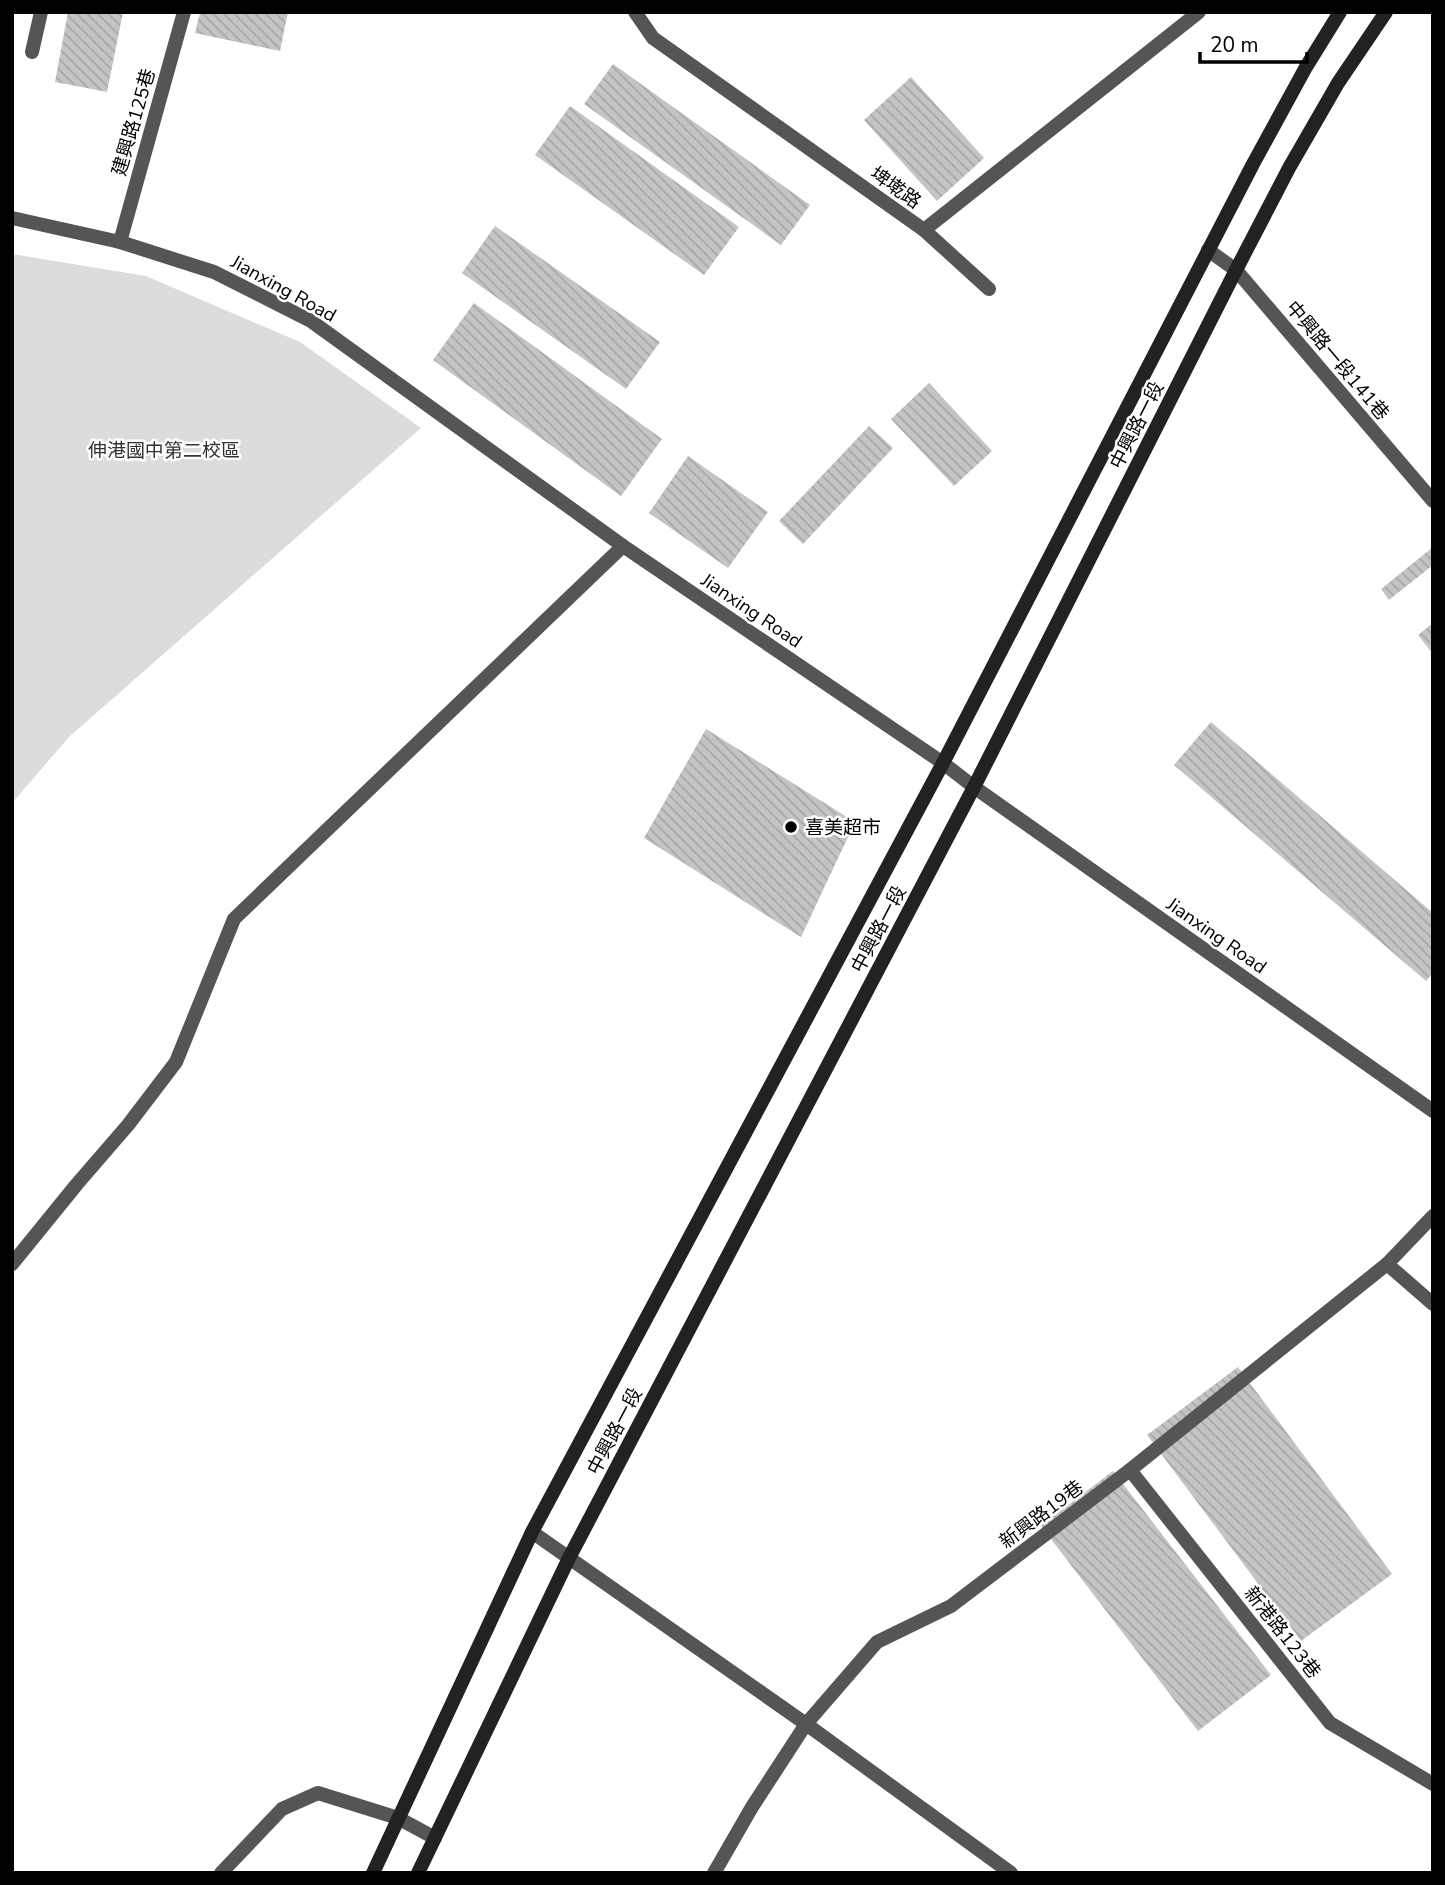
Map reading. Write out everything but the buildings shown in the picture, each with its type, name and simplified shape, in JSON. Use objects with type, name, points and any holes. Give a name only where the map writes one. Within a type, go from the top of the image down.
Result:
[{"type":"main road","name":"中興路一段","points":[[373,1873],[532,1532],[943,763],[1208,250],[1306,67],[1340,12]]},
{"type":"main road","name":"中興路一段","points":[[418,1873],[569,1558],[974,787],[1289,168],[1338,83],[1386,12]]},
{"type":"street","points":[[32,52],[41,12]]},
{"type":"street","name":"建興路125巷","points":[[120,242],[184,12]]},
{"type":"street","name":"埤墘路","points":[[635,12],[653,38],[924,230],[1199,12]]},
{"type":"street","name":"Jianxing Road","points":[[12,218],[120,242],[214,271],[311,321],[623,546],[943,763],[1433,1111]]},
{"type":"street","points":[[924,230],[989,289]]},
{"type":"street","name":"中興路一段141巷","points":[[1208,250],[1236,270],[1433,501]]},
{"type":"street","points":[[12,1264],[76,1184],[128,1125],[176,1062],[234,919],[623,546]]},
{"type":"street","name":"新興路19巷","points":[[714,1873],[752,1807],[806,1724],[877,1642],[951,1606],[1130,1470],[1387,1264],[1433,1216]]},
{"type":"street","points":[[1387,1264],[1433,1304]]},
{"type":"street","name":"新港路123巷","points":[[1130,1470],[1330,1723],[1433,1784]]},
{"type":"street","points":[[532,1532],[806,1724],[1011,1873]]},
{"type":"street","points":[[221,1873],[282,1809],[318,1793],[398,1818],[435,1838]]},
{"type":"green space","name":"伸港國中第二校區","points":[[12,254],[146,276],[300,342],[421,428],[69,737],[12,803]]},
{"type":"place","name":"喜美超市","points":[[791,827]]}]
